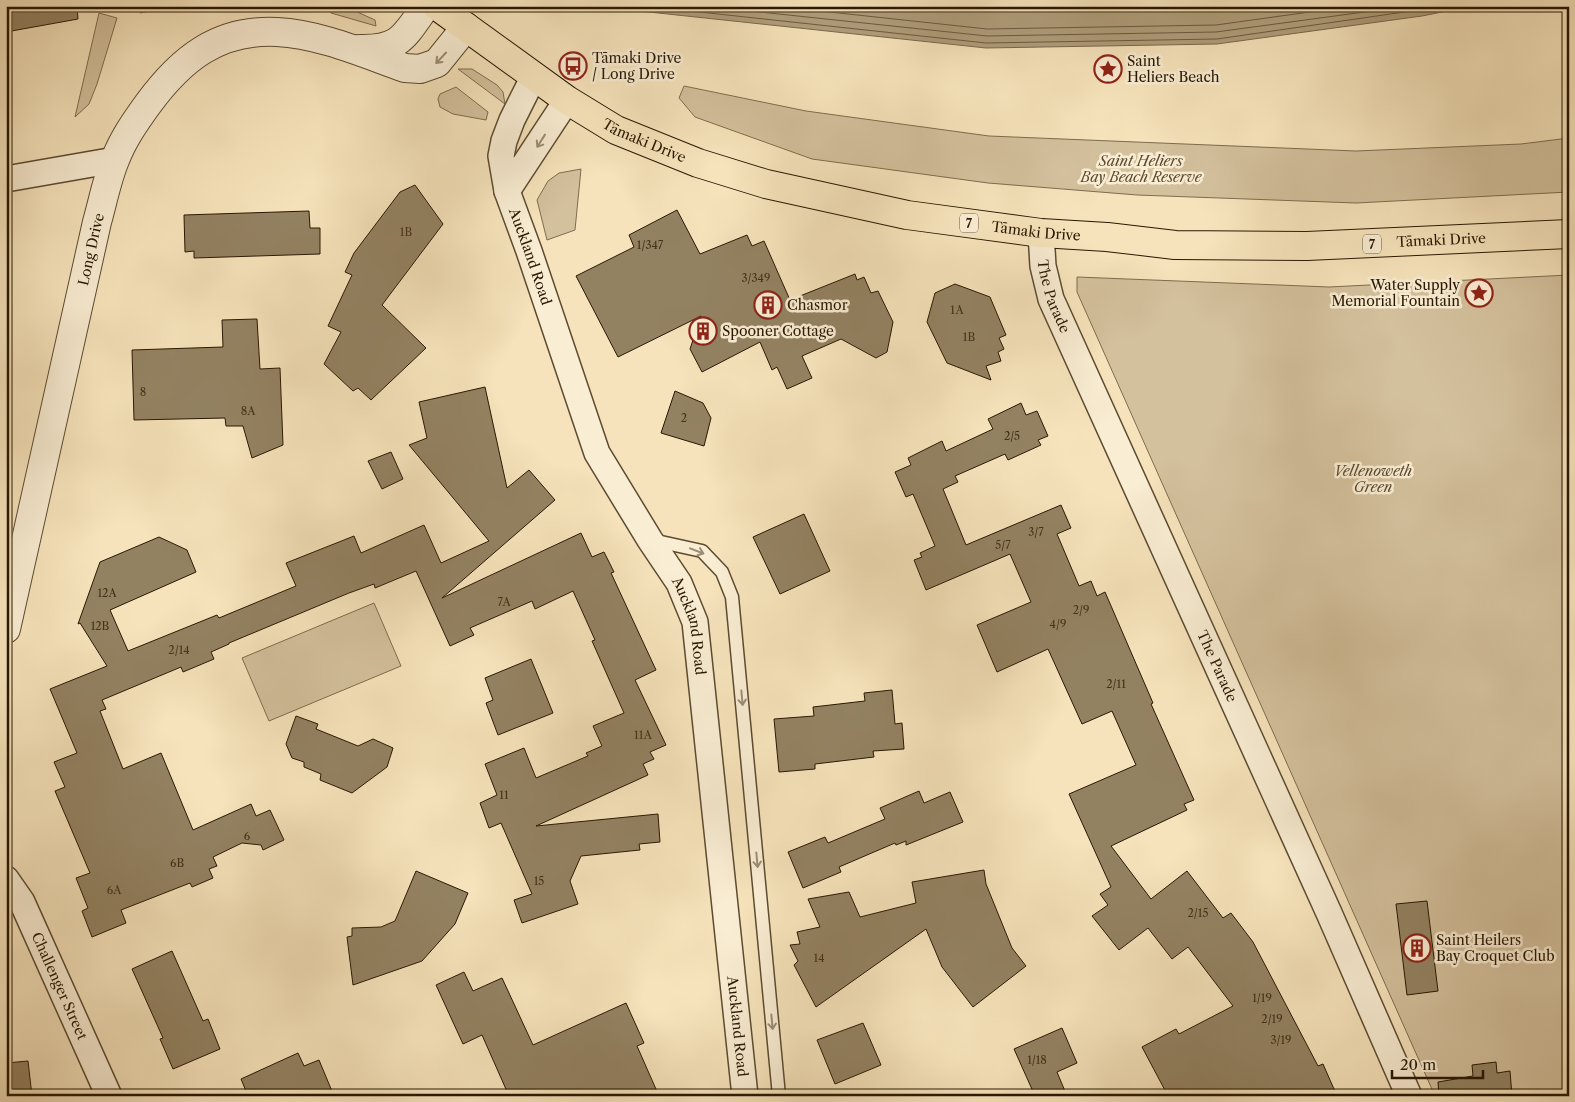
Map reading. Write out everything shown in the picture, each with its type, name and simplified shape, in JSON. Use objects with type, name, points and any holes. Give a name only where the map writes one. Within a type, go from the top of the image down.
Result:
[{"type":"main road","name":"Tāmaki Drive","points":[[437,6],[567,100],[616,130],[698,163],[766,184],[907,215],[1041,233],[1106,237],[1175,245],[1307,246],[1569,234]]},
{"type":"street","name":"Long Drive","points":[[350,49],[374,50],[389,47],[399,42],[426,6]]},
{"type":"street","name":"Long Drive","points":[[6,629],[97,222],[115,160],[132,127],[161,86],[190,58],[210,45],[254,32],[303,35],[405,68],[420,69],[437,63],[466,27]]},
{"type":"street","name":"Auckland Road","points":[[534,76],[512,120],[504,141],[501,156],[507,192],[530,251],[597,453],[650,540],[679,583],[695,622],[745,1096]]},
{"type":"street","name":"Auckland Road","points":[[507,192],[567,100]]},
{"type":"street","points":[[6,179],[115,160]]},
{"type":"street","name":"The Parade","points":[[1041,233],[1043,266],[1051,299],[1329,913],[1409,1096]]},
{"type":"street","name":"Challenger Street","points":[[6,879],[22,902],[109,1096]]},
{"type":"lane","points":[[650,540],[702,551],[722,572],[732,597],[779,1096]]},
{"type":"green space","points":[[142,6],[163,6],[160,9],[140,13]]},
{"type":"green space","points":[[325,6],[344,6],[375,20],[376,26],[331,13]]},
{"type":"green space","points":[[99,13],[117,18],[89,104],[75,117]]},
{"type":"green space","points":[[458,69],[472,69],[497,85],[503,92],[505,104]]},
{"type":"green space","name":"Saint Heliers Bay Beach Reserve","points":[[684,86],[806,111],[989,136],[1356,151],[1521,144],[1569,138],[1569,192],[1356,203],[1137,195],[988,183],[812,159],[695,117],[679,98]]},
{"type":"green space","points":[[456,87],[488,112],[486,120],[453,114],[440,107],[438,99],[440,94]]},
{"type":"green space","points":[[581,169],[575,230],[547,240],[537,200],[548,181],[559,173]]},
{"type":"green space","name":"Vellenoweth Green","points":[[1569,275],[1569,1096],[1435,1096],[1077,292],[1077,277],[1329,287]]},
{"type":"green space","points":[[374,603],[401,666],[269,721],[242,658]]},
{"type":"water","points":[[631,6],[1472,6],[1422,16],[1217,44],[986,48],[630,10]]},
{"type":"building","points":[[6,6],[77,6],[78,19],[6,32]]},
{"type":"building","points":[[415,185],[443,224],[382,305],[426,348],[371,400],[358,388],[353,391],[324,364],[341,332],[328,326],[352,275],[345,272],[354,253],[400,192]]},
{"type":"building","points":[[677,210],[700,254],[747,235],[752,246],[764,241],[790,300],[855,274],[857,280],[864,277],[871,293],[878,291],[893,322],[887,352],[876,358],[841,339],[802,356],[812,378],[787,389],[777,367],[772,370],[760,342],[702,372],[690,349],[701,316],[618,357],[576,276],[634,247],[629,235]]},
{"type":"building","points":[[309,211],[310,228],[320,228],[320,254],[194,258],[194,251],[185,252],[184,215]]},
{"type":"building","points":[[955,284],[990,297],[1006,335],[999,338],[1004,349],[998,352],[1001,361],[986,366],[991,380],[947,363],[927,322],[935,293]]},
{"type":"building","points":[[257,319],[260,369],[280,368],[283,445],[252,458],[243,426],[226,426],[225,418],[134,420],[132,350],[223,347],[222,320]]},
{"type":"building","points":[[485,387],[507,488],[529,470],[555,500],[442,598],[581,533],[592,557],[604,552],[614,572],[611,573],[656,670],[635,680],[666,745],[650,752],[654,759],[643,764],[648,775],[536,826],[658,814],[660,842],[639,844],[640,850],[581,856],[570,881],[578,904],[522,923],[514,900],[532,894],[501,823],[489,828],[480,803],[497,795],[485,764],[524,748],[536,778],[588,756],[586,753],[602,746],[593,726],[624,713],[592,641],[595,640],[573,591],[535,609],[532,601],[470,628],[474,635],[450,646],[416,571],[375,588],[374,584],[349,593],[229,643],[211,652],[214,659],[183,672],[181,667],[102,700],[106,709],[100,711],[123,769],[161,753],[193,830],[251,804],[256,816],[270,810],[284,840],[263,850],[261,845],[242,843],[213,857],[217,866],[209,869],[213,878],[192,887],[190,883],[121,910],[126,923],[92,937],[82,911],[88,908],[76,878],[90,873],[55,791],[65,787],[54,762],[77,753],[50,689],[107,666],[80,623],[78,624],[100,562],[159,537],[187,550],[196,572],[110,610],[128,651],[217,615],[219,618],[296,586],[286,563],[354,536],[361,553],[424,525],[441,563],[489,541],[409,445],[427,438],[419,402]]},
{"type":"building","points":[[675,391],[703,403],[711,418],[704,446],[661,433]]},
{"type":"building","points":[[1021,403],[1026,415],[1037,411],[1048,436],[1038,440],[1041,445],[1008,460],[1005,454],[955,476],[958,482],[943,489],[966,545],[1061,505],[1071,528],[1057,534],[1079,586],[1091,581],[1097,596],[1105,592],[1153,703],[1151,704],[1194,800],[1184,804],[1187,810],[1111,846],[1151,899],[1187,871],[1223,918],[1231,913],[1253,942],[1318,1066],[1323,1064],[1337,1096],[1168,1096],[1142,1047],[1176,1029],[1179,1034],[1233,1006],[1188,947],[1172,959],[1148,928],[1119,950],[1092,916],[1108,905],[1100,894],[1111,887],[1069,794],[1136,765],[1112,711],[1082,724],[1048,649],[997,672],[977,625],[1031,602],[1010,554],[926,590],[914,560],[922,557],[920,553],[935,546],[913,494],[906,497],[895,472],[911,465],[908,458],[942,441],[946,451],[993,429],[988,419]]},
{"type":"building","points":[[391,452],[403,479],[382,489],[368,461]]},
{"type":"building","points":[[804,514],[830,571],[780,594],[753,537]]},
{"type":"building","points":[[531,659],[553,713],[498,735],[486,703],[493,700],[485,678]]},
{"type":"building","points":[[892,690],[895,724],[902,723],[904,749],[873,751],[874,757],[815,764],[815,769],[779,772],[774,719],[814,716],[813,707],[865,701],[864,693]]},
{"type":"building","points":[[296,716],[318,724],[316,729],[358,746],[373,739],[393,748],[387,767],[352,793],[320,780],[321,774],[304,767],[304,762],[292,758],[286,744]]},
{"type":"building","points":[[919,791],[924,803],[950,792],[963,822],[906,845],[906,841],[896,845],[895,843],[839,867],[841,872],[803,888],[788,852],[825,837],[828,843],[885,819],[880,808]]},
{"type":"building","points":[[984,870],[986,884],[1012,948],[1026,966],[973,1007],[942,967],[926,929],[816,1007],[794,965],[798,961],[790,945],[800,944],[797,932],[820,927],[808,899],[849,892],[860,917],[916,903],[912,882]]},
{"type":"building","points":[[416,871],[468,893],[455,924],[422,961],[353,985],[347,937],[352,936],[352,928],[381,927],[395,921]]},
{"type":"building","name":"Saint Heilers Bay Croquet Club","points":[[1427,901],[1438,991],[1407,995],[1396,904]]},
{"type":"building","points":[[172,951],[203,1021],[208,1019],[220,1049],[173,1069],[160,1039],[163,1038],[132,969]]},
{"type":"building","points":[[464,972],[473,991],[502,978],[533,1045],[626,1003],[644,1043],[637,1046],[659,1096],[509,1096],[482,1035],[463,1044],[436,985]]},
{"type":"building","points":[[863,1023],[881,1065],[835,1084],[817,1040]]},
{"type":"building","points":[[1062,1028],[1077,1063],[1057,1072],[1067,1096],[1035,1096],[1014,1049]]},
{"type":"building","points":[[298,1053],[304,1066],[319,1060],[334,1096],[248,1096],[241,1079]]},
{"type":"building","points":[[28,1061],[32,1096],[6,1096],[6,1063]]},
{"type":"building","points":[[1496,1062],[1497,1073],[1510,1071],[1512,1096],[1439,1096],[1438,1082],[1473,1076],[1472,1065]]},
{"type":"place","name":"Tāmaki Drive / Long Drive","points":[[573,66]]},
{"type":"place","name":"Saint Heliers Beach","points":[[1108,69]]},
{"type":"place","name":"Water Supply Memorial Fountain","points":[[1479,293]]},
{"type":"place","name":"Chasmor","points":[[768,305]]},
{"type":"place","name":"Spooner Cottage","points":[[703,331]]},
{"type":"place","name":"Saint Heilers Bay Croquet Club","points":[[1417,948]]}]
